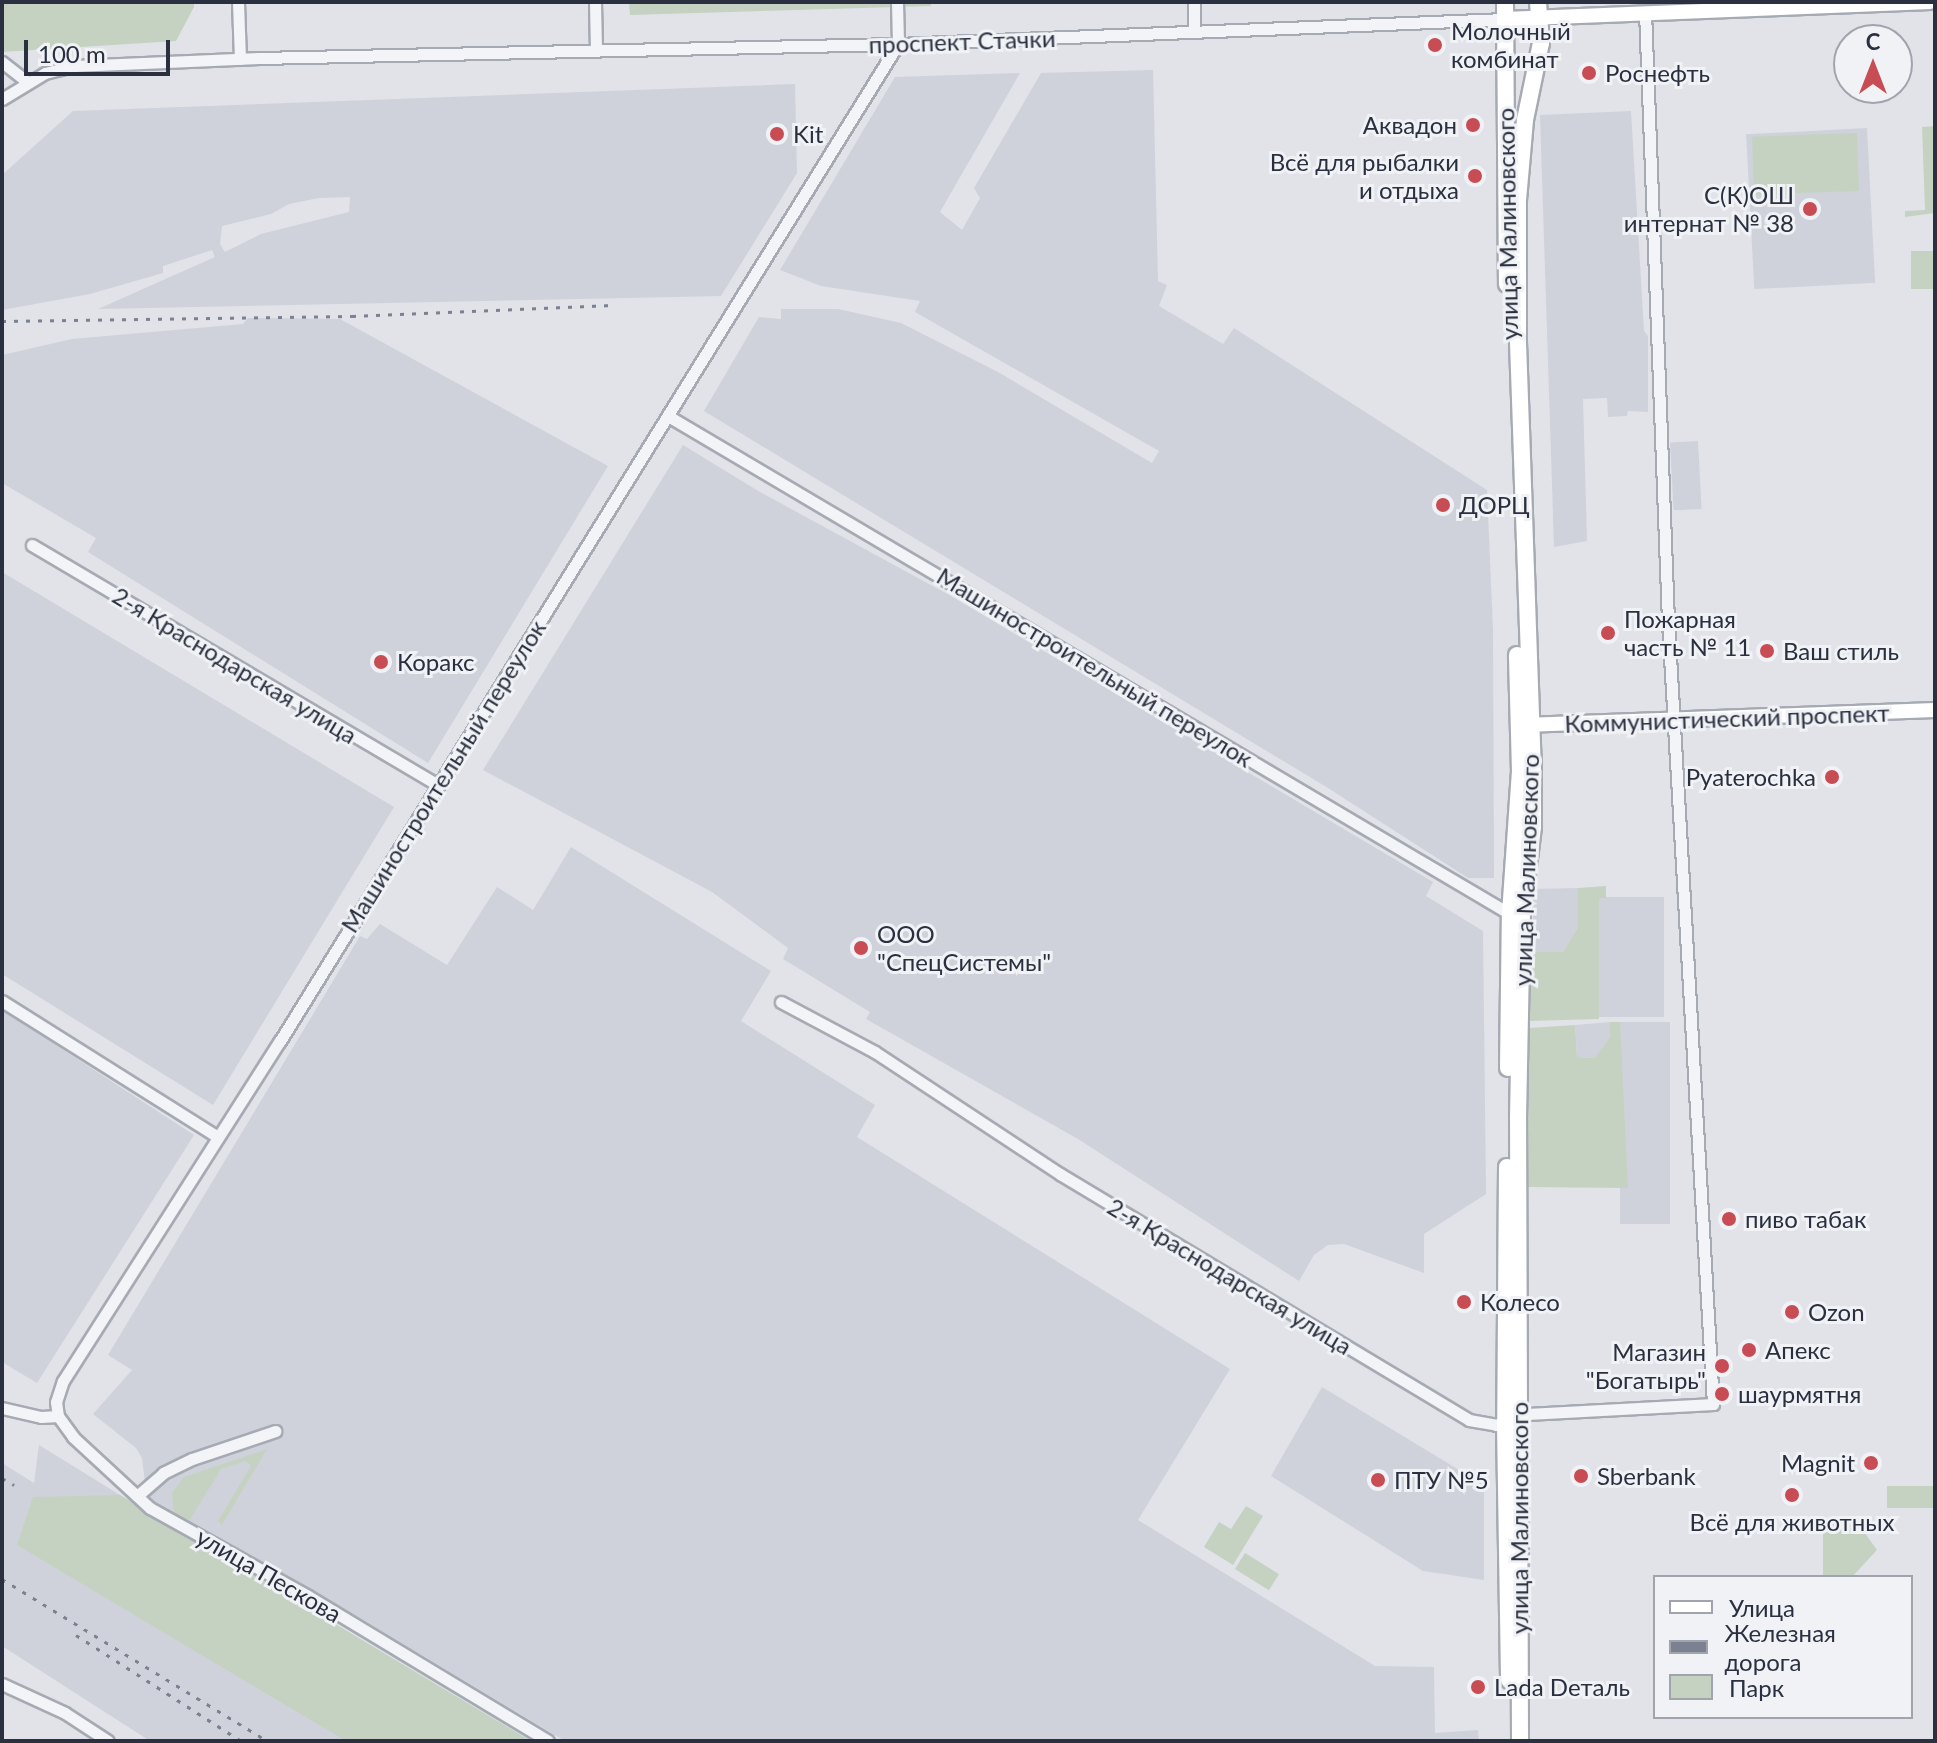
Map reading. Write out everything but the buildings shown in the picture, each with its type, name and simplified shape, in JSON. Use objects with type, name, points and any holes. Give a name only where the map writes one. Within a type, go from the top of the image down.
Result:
[{"type":"highway","name":"улица Малиновского","points":[[1525,725],[1518,200],[1525,120],[1541,43],[1538,2]]},
{"type":"highway","name":"улица Малиновского","points":[[1505,11],[1505,200],[1525,725],[1533,827],[1516,914],[1509,1741]]},
{"type":"highway","name":"улица Малиновского","points":[[1511,1420],[1520,1741]]},
{"type":"main road","name":"проспект Стачки","points":[[1505,11],[1541,19],[1645,12],[1930,2]]},
{"type":"main road","name":"Коммунистический проспект","points":[[1525,725],[1935,710]]},
{"type":"street","points":[[238,2],[240,59]]},
{"type":"street","points":[[595,2],[596,51]]},
{"type":"street","points":[[897,2],[898,44]]},
{"type":"street","points":[[1194,2],[1194,32]]},
{"type":"street","name":"проспект Стачки","points":[[2,99],[45,73],[74,66],[240,59],[898,44],[1194,32],[1505,11]]},
{"type":"street","points":[[1645,12],[1675,720]]},
{"type":"street","name":"Машиностроительный переулок","points":[[58,1416],[56,1402],[63,1381],[898,44]]},
{"type":"street","points":[[2,62],[28,82]]},
{"type":"street","name":"Машиностроительный переулок","points":[[668,416],[1516,914]]},
{"type":"street","name":"2-я Краснодарская улица","points":[[32,545],[438,785]]},
{"type":"street","name":"2-я Краснодарская улица","points":[[781,1002],[875,1052],[1060,1174],[1469,1420],[1486,1425],[1511,1420],[1713,1404],[1675,720]]},
{"type":"street","points":[[2,1001],[218,1137]]},
{"type":"street","points":[[2,1408],[41,1417],[58,1416]]},
{"type":"street","name":"улица Пескова","points":[[58,1416],[73,1437],[150,1508],[308,1596],[548,1741]]},
{"type":"street","points":[[137,1496],[163,1473],[192,1459],[275,1431]]},
{"type":"street","points":[[2,1684],[65,1713],[108,1741]]},
{"type":"shaded area","points":[[1153,70],[1158,281],[1167,285],[1159,306],[1223,344],[1234,328],[1487,490],[1493,630],[1494,878],[1468,878],[1328,788],[704,411],[759,317],[781,319],[781,309],[838,309],[901,323],[998,372],[1152,463],[1159,451],[915,312],[920,301],[821,286],[780,270],[895,77],[1020,73],[940,212],[962,230],[980,198],[974,188],[1041,73]]},
{"type":"shaded area","points":[[795,84],[797,173],[721,296],[98,309],[215,257],[212,250],[163,266],[163,273],[90,294],[2,310],[2,175],[73,111]],"holes":[[[350,197],[349,212],[261,234],[225,252],[220,244],[222,226],[271,214],[289,204],[319,198]]]},
{"type":"shaded area","points":[[1631,111],[1644,331],[1648,336],[1648,412],[1628,411],[1627,416],[1608,417],[1607,398],[1583,399],[1587,541],[1554,547],[1540,115]]},
{"type":"shaded area","name":"С(К)ОШ интернат № 38","points":[[1867,128],[1875,283],[1754,289],[1746,134]]},
{"type":"shaded area","points":[[248,318],[340,319],[608,466],[428,763],[88,552],[96,538],[2,483],[2,355],[72,339],[243,324]]},
{"type":"shaded area","points":[[1698,441],[1702,509],[1674,510],[1670,442]]},
{"type":"shaded area","points":[[683,445],[760,492],[951,596],[1433,882],[1426,896],[1483,931],[1486,1194],[1424,1234],[1424,1273],[1344,1244],[1328,1245],[1314,1255],[1299,1281],[1078,1139],[866,1019],[870,1012],[783,959],[788,948],[712,892],[483,770]]},
{"type":"shaded area","points":[[2,572],[394,807],[213,1105],[2,974]]},
{"type":"shaded area","points":[[571,847],[771,971],[741,1021],[875,1105],[857,1137],[1230,1369],[1138,1520],[1375,1666],[1434,1667],[1435,1733],[1478,1730],[1479,1741],[565,1741],[362,1619],[147,1499],[142,1458],[136,1448],[93,1414],[132,1370],[108,1355],[360,936],[367,939],[380,924],[447,965],[497,887],[533,910]]},
{"type":"shaded area","points":[[1578,888],[1578,927],[1563,952],[1532,952],[1534,889]]},
{"type":"shaded area","points":[[1599,897],[1664,897],[1664,1017],[1599,1017]]},
{"type":"shaded area","points":[[2,1010],[194,1135],[37,1383],[2,1362]]},
{"type":"shaded area","points":[[1610,1022],[1610,1037],[1596,1058],[1577,1057],[1575,1025]]},
{"type":"shaded area","points":[[1620,1022],[1670,1022],[1670,1224],[1620,1224]]},
{"type":"shaded area","name":"ПТУ №5","points":[[1322,1387],[1484,1485],[1484,1580],[1423,1571],[1271,1476]]},
{"type":"shaded area","points":[[39,1445],[529,1741],[150,1741],[2,1646],[2,1463],[34,1483]]},
{"type":"green space","points":[[2,2],[194,2],[194,7],[176,41],[2,52]]},
{"type":"green space","points":[[629,2],[931,2],[931,6],[630,15]]},
{"type":"green space","points":[[1935,126],[1935,213],[1905,217],[1905,211],[1925,210],[1922,127]]},
{"type":"green space","points":[[1857,133],[1859,191],[1754,195],[1752,137]]},
{"type":"green space","points":[[1911,251],[1935,251],[1935,289],[1911,289]]},
{"type":"green space","points":[[1606,886],[1606,898],[1599,898],[1599,1019],[1529,1021],[1532,952],[1563,952],[1578,927],[1578,888]]},
{"type":"green space","points":[[1610,1022],[1620,1022],[1628,1188],[1526,1187],[1529,1028],[1575,1025],[1577,1057],[1595,1058],[1610,1037]]},
{"type":"green space","points":[[267,1449],[222,1525],[218,1521],[251,1466],[245,1461],[221,1469],[189,1521],[179,1520],[174,1513],[172,1493],[184,1477]]},
{"type":"green space","points":[[1887,1486],[1935,1486],[1935,1508],[1887,1508]]},
{"type":"green space","points":[[120,1495],[531,1741],[346,1741],[17,1545],[33,1497]]},
{"type":"green space","points":[[1246,1506],[1263,1516],[1233,1565],[1204,1547],[1219,1522],[1231,1529]]},
{"type":"green space","points":[[1823,1518],[1854,1518],[1877,1550],[1854,1575],[1823,1575]]},
{"type":"green space","points":[[1245,1553],[1279,1574],[1269,1590],[1235,1569]]},
{"type":"railway","points":[[2,321],[352,316],[613,305]]},
{"type":"railway","points":[[2,1478],[14,1485]]},
{"type":"railway","points":[[2,1579],[267,1741]]},
{"type":"railway","points":[[76,1635],[241,1741]]},
{"type":"place","name":"Молочный комбинат","points":[[1435,45]]},
{"type":"place","name":"Роснефть","points":[[1589,73]]},
{"type":"place","name":"Аквадон","points":[[1473,125]]},
{"type":"place","name":"Kit","points":[[777,134]]},
{"type":"place","name":"Всё для рыбалки и отдыха","points":[[1475,176]]},
{"type":"place","name":"С(К)ОШ интернат № 38","points":[[1810,209]]},
{"type":"place","name":"ДОРЦ","points":[[1443,505]]},
{"type":"place","name":"Пожарная часть № 11","points":[[1608,633]]},
{"type":"place","name":"Ваш стиль","points":[[1767,651]]},
{"type":"place","name":"Коракс","points":[[381,662]]},
{"type":"place","name":"Pyaterochka","points":[[1832,777]]},
{"type":"place","name":"ООО \"СпецСистемы\"","points":[[861,948]]},
{"type":"place","name":"пиво табак","points":[[1729,1219]]},
{"type":"place","name":"Колесо","points":[[1464,1302]]},
{"type":"place","name":"Ozon","points":[[1792,1312]]},
{"type":"place","name":"Апекс","points":[[1749,1350]]},
{"type":"place","name":"Магазин \"Богатырь\"","points":[[1722,1366]]},
{"type":"place","name":"шаурмятня","points":[[1722,1394]]},
{"type":"place","name":"Magnit","points":[[1871,1463]]},
{"type":"place","name":"Sberbank","points":[[1581,1476]]},
{"type":"place","name":"ПТУ №5","points":[[1378,1480]]},
{"type":"place","name":"Всё для животных","points":[[1792,1495]]},
{"type":"place","name":"Lada Dеталь","points":[[1478,1687]]}]
